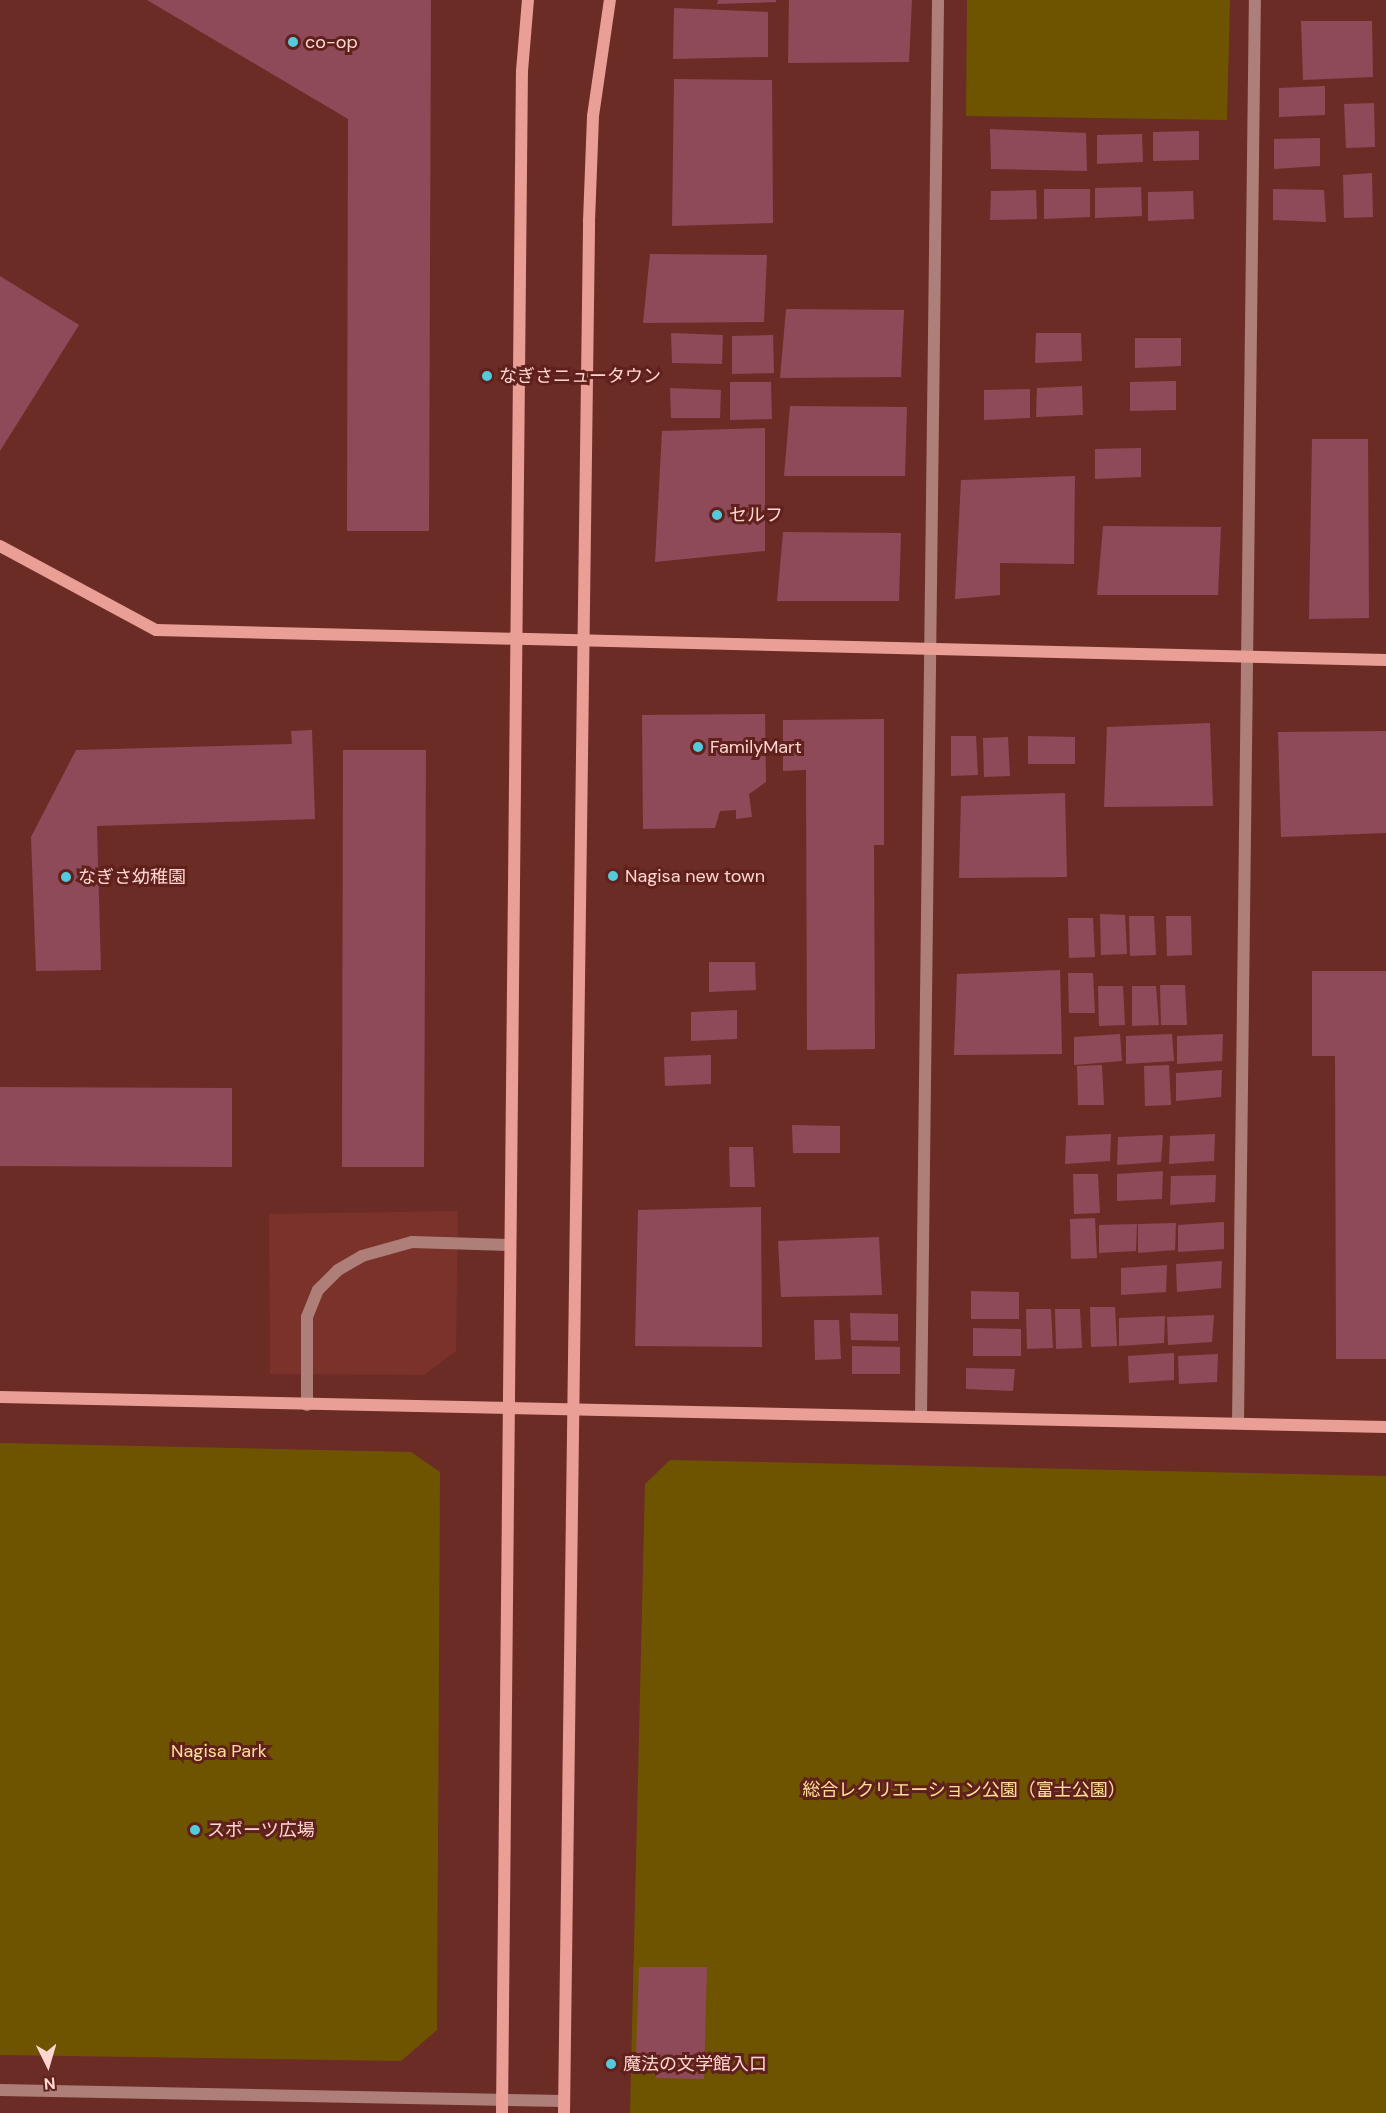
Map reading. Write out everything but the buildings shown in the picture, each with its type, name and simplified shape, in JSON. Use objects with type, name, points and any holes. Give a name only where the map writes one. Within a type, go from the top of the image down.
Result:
[{"type":"street","points":[[502,2107],[509,1245],[519,639],[522,71],[528,0]]},
{"type":"street","points":[[0,2090],[502,2107],[564,2107],[583,641],[593,116],[610,0]]},
{"type":"street","points":[[921,1414],[938,0]]},
{"type":"street","points":[[1238,1423],[1255,0]]},
{"type":"street","points":[[0,546],[156,630],[1386,660]]},
{"type":"street","points":[[307,1405],[307,1317],[318,1290],[338,1270],[362,1256],[412,1242],[509,1245]]},
{"type":"street","points":[[0,1397],[508,1410],[921,1414],[1386,1427]]},
{"type":"shaded area","points":[[458,1211],[456,1351],[424,1375],[270,1374],[269,1214]]},
{"type":"green space","points":[[967,0],[1230,0],[1227,120],[966,116]]},
{"type":"green space","name":"Nagisa Park","points":[[0,1443],[411,1452],[440,1472],[437,2030],[401,2061],[0,2055]]},
{"type":"green space","name":"総合レクリエーション公園（富士公園）","points":[[670,1460],[1386,1476],[1386,2113],[630,2113],[645,1484]]},
{"type":"place","name":"co-op","points":[[293,42]]},
{"type":"place","name":"なぎさニュータウン","points":[[487,376]]},
{"type":"place","name":"セルフ","points":[[717,515]]},
{"type":"place","name":"FamilyMart","points":[[698,747]]},
{"type":"place","name":"Nagisa new town","points":[[613,876]]},
{"type":"place","name":"なぎさ幼稚園","points":[[66,877]]},
{"type":"place","name":"スポーツ広場","points":[[195,1830]]},
{"type":"place","name":"魔法の文学館入口","points":[[611,2064]]}]
